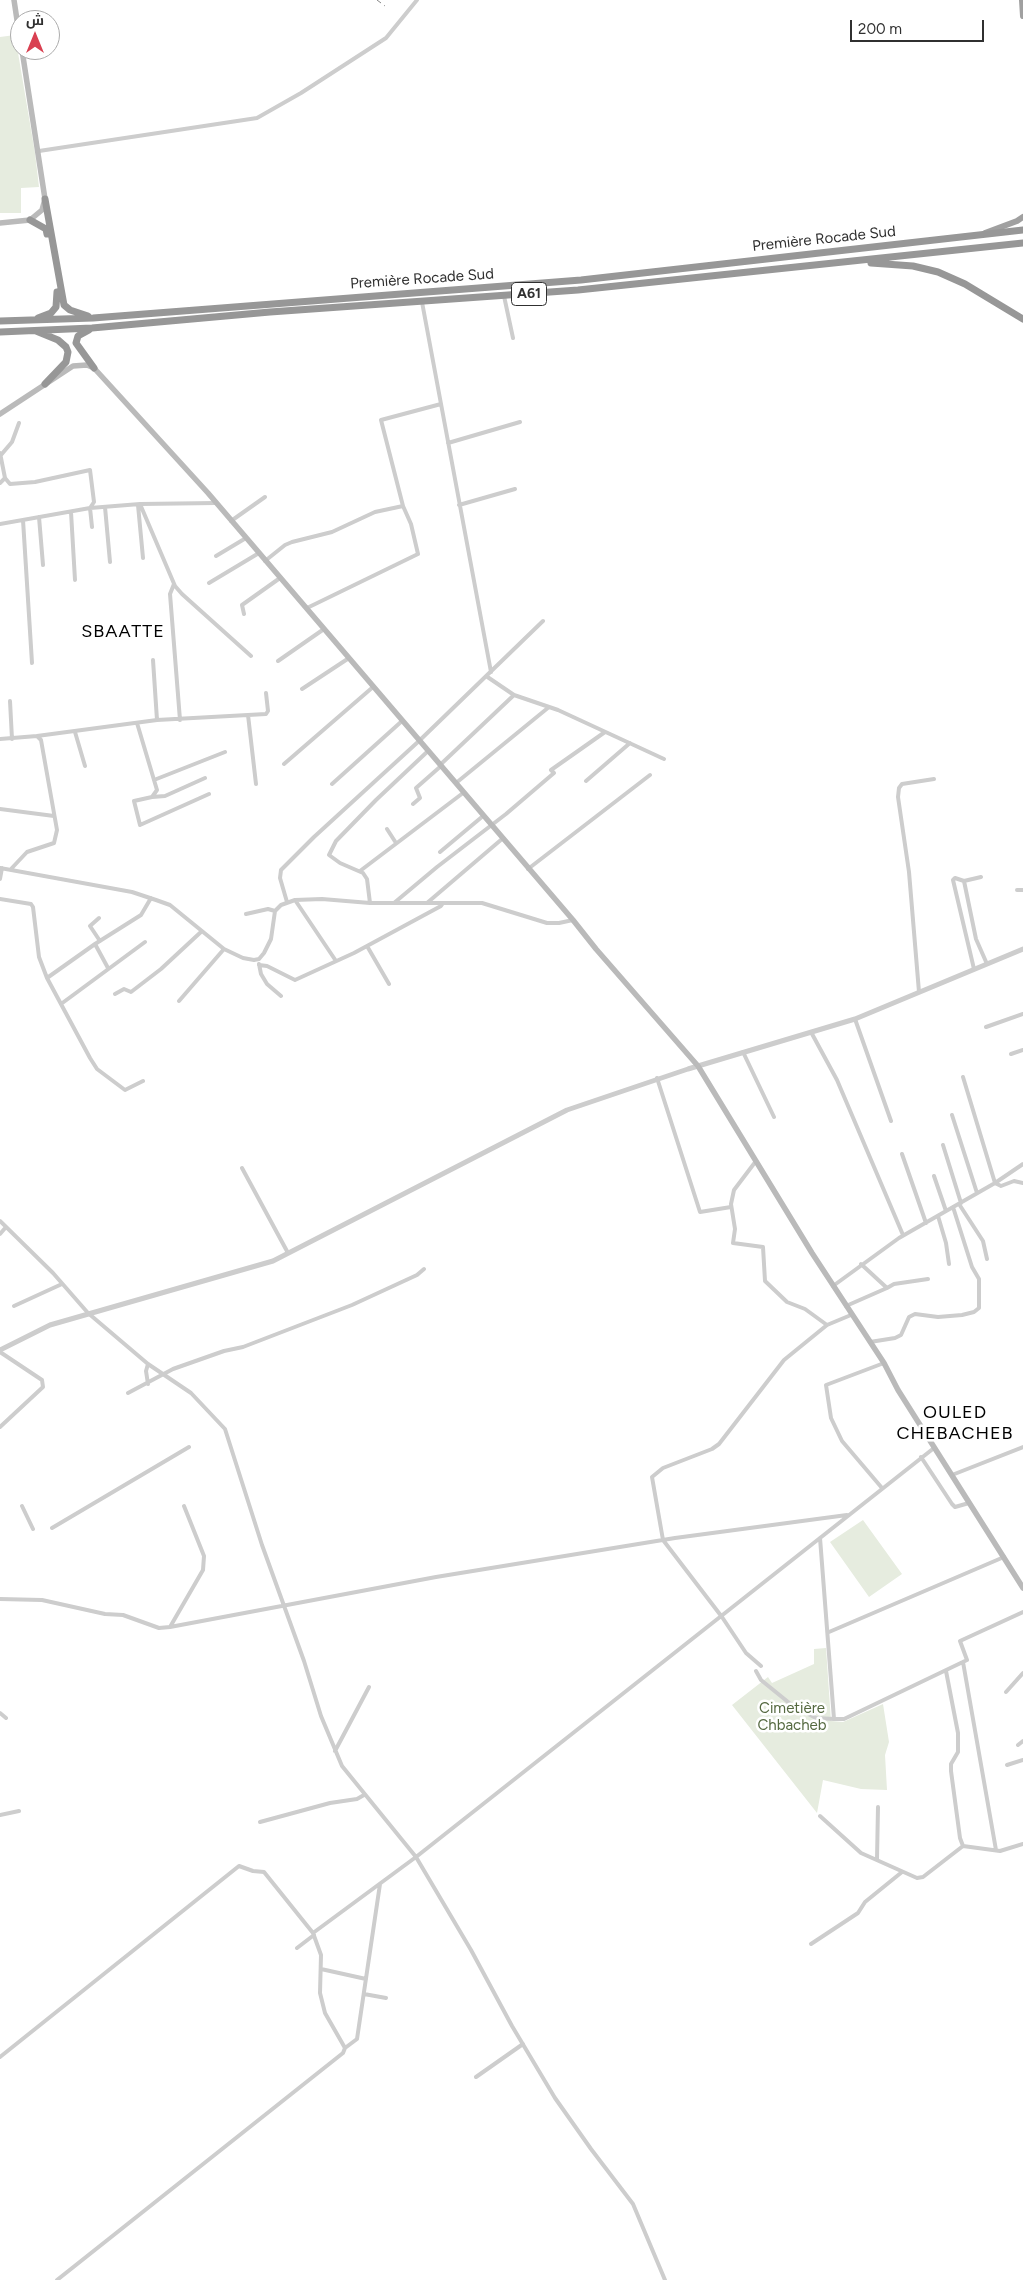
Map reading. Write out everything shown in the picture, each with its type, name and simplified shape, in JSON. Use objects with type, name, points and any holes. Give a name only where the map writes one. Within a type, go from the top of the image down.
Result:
[{"type":"highway","points":[[1022,0],[1023,16]]},
{"type":"highway","points":[[45,199],[64,305],[70,310],[93,318]]},
{"type":"highway","points":[[980,234],[1017,221],[1023,217]]},
{"type":"highway","points":[[30,220],[46,229],[58,299],[56,307],[51,313],[34,320]]},
{"type":"highway","name":"Première Rocade Sud","points":[[0,321],[93,318],[582,280],[1023,230]]},
{"type":"highway","name":"Première Rocade Sud","points":[[0,332],[92,328],[270,312],[504,296],[696,279],[1023,243]]},
{"type":"highway","points":[[848,262],[906,265],[938,272],[965,284],[1023,319]]},
{"type":"highway","points":[[92,328],[78,336],[76,343],[94,368]]},
{"type":"highway","points":[[33,330],[58,340],[66,347],[68,352],[66,362],[45,384]]},
{"type":"main road","points":[[0,223],[30,220],[38,215],[45,199],[24,60]]},
{"type":"main road","points":[[0,414],[73,366],[83,364],[94,368],[216,503],[573,920],[596,950],[698,1066],[846,1306],[884,1363],[934,1448],[1023,1588]]},
{"type":"street","points":[[39,151],[257,118],[370,48],[395,28],[417,0]]},
{"type":"street","points":[[504,296],[513,338]]},
{"type":"street","points":[[422,302],[491,672]]},
{"type":"street","points":[[307,608],[416,556],[418,549],[403,506],[381,420],[441,404]]},
{"type":"street","points":[[448,444],[520,422]]},
{"type":"street","points":[[20,423],[12,442],[0,454],[5,478],[10,484],[35,482],[90,470],[94,502],[90,508],[92,527]]},
{"type":"street","points":[[0,483],[5,478]]},
{"type":"street","points":[[459,505],[515,489]]},
{"type":"street","points":[[231,521],[265,497]]},
{"type":"street","points":[[0,524],[90,508],[216,503]]},
{"type":"street","points":[[139,505],[143,558]]},
{"type":"street","points":[[139,505],[174,584],[182,594],[250,656]]},
{"type":"street","points":[[266,561],[285,545],[292,542],[332,532],[375,512],[403,506]]},
{"type":"street","points":[[106,507],[110,562]]},
{"type":"street","points":[[71,512],[75,580]]},
{"type":"street","points":[[39,517],[43,565]]},
{"type":"street","points":[[23,520],[32,663]]},
{"type":"street","points":[[216,556],[246,538]]},
{"type":"street","points":[[209,583],[259,553]]},
{"type":"street","points":[[244,614],[242,605],[280,578]]},
{"type":"street","points":[[174,584],[170,594],[180,720]]},
{"type":"street","points":[[287,902],[280,878],[281,870],[314,837],[419,741],[543,621]]},
{"type":"street","points":[[278,661],[324,629]]},
{"type":"street","points":[[302,689],[349,658]]},
{"type":"street","points":[[153,660],[157,720]]},
{"type":"street","points":[[486,676],[514,695],[549,707],[664,759]]},
{"type":"street","points":[[284,764],[373,686]]},
{"type":"street","points":[[0,740],[75,732],[157,720],[267,713],[266,692]]},
{"type":"street","points":[[413,804],[420,798],[416,788],[514,695]]},
{"type":"street","points":[[10,701],[12,739]]},
{"type":"street","points":[[456,784],[549,707]]},
{"type":"street","points":[[248,715],[256,784]]},
{"type":"street","points":[[332,784],[402,721]]},
{"type":"street","points":[[137,723],[157,790],[152,797]]},
{"type":"street","points":[[75,732],[85,766]]},
{"type":"street","points":[[394,903],[554,773],[551,770],[605,732]]},
{"type":"street","points":[[11,869],[27,852],[54,843],[56,836],[41,740],[37,736]]},
{"type":"street","points":[[586,781],[630,743]]},
{"type":"street","points":[[370,903],[367,879],[359,870],[340,863],[329,856],[336,841],[428,751]]},
{"type":"street","points":[[154,780],[226,752]]},
{"type":"street","points":[[528,869],[650,775]]},
{"type":"street","points":[[205,778],[165,796],[134,801],[140,825],[208,794]]},
{"type":"street","points":[[919,992],[909,872],[898,797],[899,788],[902,784],[934,779]]},
{"type":"street","points":[[359,870],[463,793]]},
{"type":"street","points":[[0,809],[54,816]]},
{"type":"street","points":[[440,852],[483,816]]},
{"type":"street","points":[[387,829],[396,843]]},
{"type":"street","points":[[427,903],[502,838]]},
{"type":"street","points":[[0,878],[1,868],[11,869],[54,879],[132,892],[170,905],[224,949],[243,958],[259,959]]},
{"type":"street","points":[[974,969],[953,880],[955,878],[964,881],[981,877]]},
{"type":"street","points":[[964,881],[976,939],[987,964]]},
{"type":"street","points":[[1017,890],[1023,890]]},
{"type":"street","points":[[47,978],[94,944],[140,915],[150,898]]},
{"type":"street","points":[[0,899],[31,904],[33,907],[39,957],[47,978],[97,1068],[124,1090],[143,1081]]},
{"type":"street","points":[[281,996],[267,984],[261,974],[259,959],[271,939],[275,911],[287,902],[322,899],[370,903],[491,904],[547,923],[573,920]]},
{"type":"street","points":[[295,900],[336,961]]},
{"type":"street","points":[[259,965],[267,966],[295,980],[367,946],[441,906],[443,903]]},
{"type":"street","points":[[246,914],[268,909],[275,911]]},
{"type":"street","points":[[99,918],[90,926],[100,941]]},
{"type":"street","points":[[115,994],[124,989],[131,992],[161,970],[202,931]]},
{"type":"street","points":[[61,1004],[145,942]]},
{"type":"street","points":[[94,944],[108,968]]},
{"type":"street","points":[[367,946],[389,984]]},
{"type":"street","points":[[179,1002],[224,949]]},
{"type":"street","points":[[0,1427],[43,1387],[42,1380],[0,1351],[35,1330],[88,1313],[256,1267],[288,1253],[562,1112],[657,1078],[855,1019],[1023,949]]},
{"type":"street","points":[[986,1027],[1023,1014]]},
{"type":"street","points":[[855,1019],[891,1121]]},
{"type":"street","points":[[812,1032],[836,1080],[903,1235]]},
{"type":"street","points":[[1011,1054],[1023,1050]]},
{"type":"street","points":[[743,1052],[774,1117]]},
{"type":"street","points":[[964,1077],[995,1183],[1000,1186],[1014,1181],[1023,1183]]},
{"type":"street","points":[[657,1078],[700,1212],[732,1207]]},
{"type":"street","points":[[952,1115],[977,1193]]},
{"type":"street","points":[[942,1145],[960,1203],[983,1241],[987,1259]]},
{"type":"street","points":[[902,1154],[926,1223]]},
{"type":"street","points":[[757,1161],[734,1190],[732,1207],[733,1243],[763,1247],[766,1281],[787,1302],[805,1309],[827,1325]]},
{"type":"street","points":[[834,1286],[861,1264],[903,1235],[953,1208],[1023,1164]]},
{"type":"street","points":[[242,1168],[288,1253]]},
{"type":"street","points":[[934,1176],[946,1211]]},
{"type":"street","points":[[870,1342],[895,1338],[901,1335],[906,1320],[915,1314],[938,1317],[962,1315],[974,1312],[978,1308],[979,1278],[972,1267],[953,1208]]},
{"type":"street","points":[[938,1216],[946,1243],[949,1264]]},
{"type":"street","points":[[0,1221],[88,1313],[148,1364],[191,1392],[225,1429],[262,1545],[304,1661],[320,1716],[342,1766],[416,1857],[556,2098],[591,2149],[633,2204],[665,2280]]},
{"type":"street","points":[[0,1234],[6,1227]]},
{"type":"street","points":[[861,1264],[887,1288]]},
{"type":"street","points":[[128,1392],[148,1384],[173,1369],[224,1351],[243,1347],[352,1305],[417,1275],[424,1269]]},
{"type":"street","points":[[846,1306],[894,1284],[928,1278]]},
{"type":"street","points":[[14,1306],[62,1284]]},
{"type":"street","points":[[760,1666],[746,1653],[722,1617],[663,1540],[652,1477],[671,1465],[712,1449],[719,1444],[784,1360],[827,1325],[852,1314]]},
{"type":"street","points":[[882,1488],[842,1441],[831,1418],[826,1385],[884,1363]]},
{"type":"street","points":[[148,1364],[146,1372],[148,1384]]},
{"type":"street","points":[[952,1475],[1023,1447]]},
{"type":"street","points":[[52,1528],[189,1448]]},
{"type":"street","points":[[297,1948],[722,1617],[934,1448]]},
{"type":"street","points":[[922,1457],[955,1507],[970,1502]]},
{"type":"street","points":[[22,1506],[33,1529]]},
{"type":"street","points":[[170,1627],[204,1570],[204,1556],[184,1506]]},
{"type":"street","points":[[0,1600],[42,1600],[105,1614],[123,1615],[159,1628],[170,1627],[239,1616],[436,1578],[663,1540],[848,1515]]},
{"type":"street","points":[[820,1538],[834,1719]]},
{"type":"street","points":[[828,1632],[1004,1557]]},
{"type":"street","points":[[756,1671],[761,1680],[793,1706],[816,1718],[844,1718],[967,1660],[960,1641],[1023,1612]]},
{"type":"street","points":[[963,1662],[996,1850]]},
{"type":"street","points":[[946,1671],[958,1733],[958,1752],[950,1764],[960,1838],[963,1846]]},
{"type":"street","points":[[1006,1692],[1023,1673]]},
{"type":"street","points":[[335,1751],[369,1686]]},
{"type":"street","points":[[0,1713],[6,1718]]},
{"type":"street","points":[[1018,1745],[1023,1741]]},
{"type":"street","points":[[1007,1765],[1023,1760]]},
{"type":"street","points":[[260,1822],[330,1804],[358,1799],[364,1795]]},
{"type":"street","points":[[877,1859],[878,1807]]},
{"type":"street","points":[[0,1815],[19,1811]]},
{"type":"street","points":[[820,1816],[861,1853],[916,1878],[923,1877],[963,1846],[1009,1850],[1023,1844]]},
{"type":"street","points":[[0,2057],[239,1866],[253,1871],[264,1872],[313,1934],[321,1955],[320,1993],[325,2013],[345,2048]]},
{"type":"street","points":[[811,1944],[858,1913],[865,1902],[902,1872]]},
{"type":"street","points":[[57,2280],[336,2059],[345,2048],[357,2039],[380,1884]]},
{"type":"street","points":[[321,1969],[366,1979]]},
{"type":"street","points":[[364,1994],[386,1998]]},
{"type":"street","points":[[476,2077],[523,2044]]},
{"type":"green space","points":[[10,36],[10,60],[19,60],[35,153],[39,187],[21,188],[21,213],[0,213],[0,37]]},
{"type":"green space","points":[[863,1520],[902,1574],[869,1597],[830,1542]]},
{"type":"green space","name":"Cimetière Chbacheb","points":[[826,1648],[831,1721],[843,1722],[883,1704],[889,1742],[885,1755],[887,1790],[861,1789],[823,1780],[817,1813],[732,1705],[768,1677],[772,1683],[814,1664],[814,1649]]},
{"type":"railway","points":[[377,0],[385,6]]},
{"type":"district","name":"SBAATTE","points":[[123,632]]},
{"type":"district","name":"OULED CHEBACHEB","points":[[955,1424]]}]
